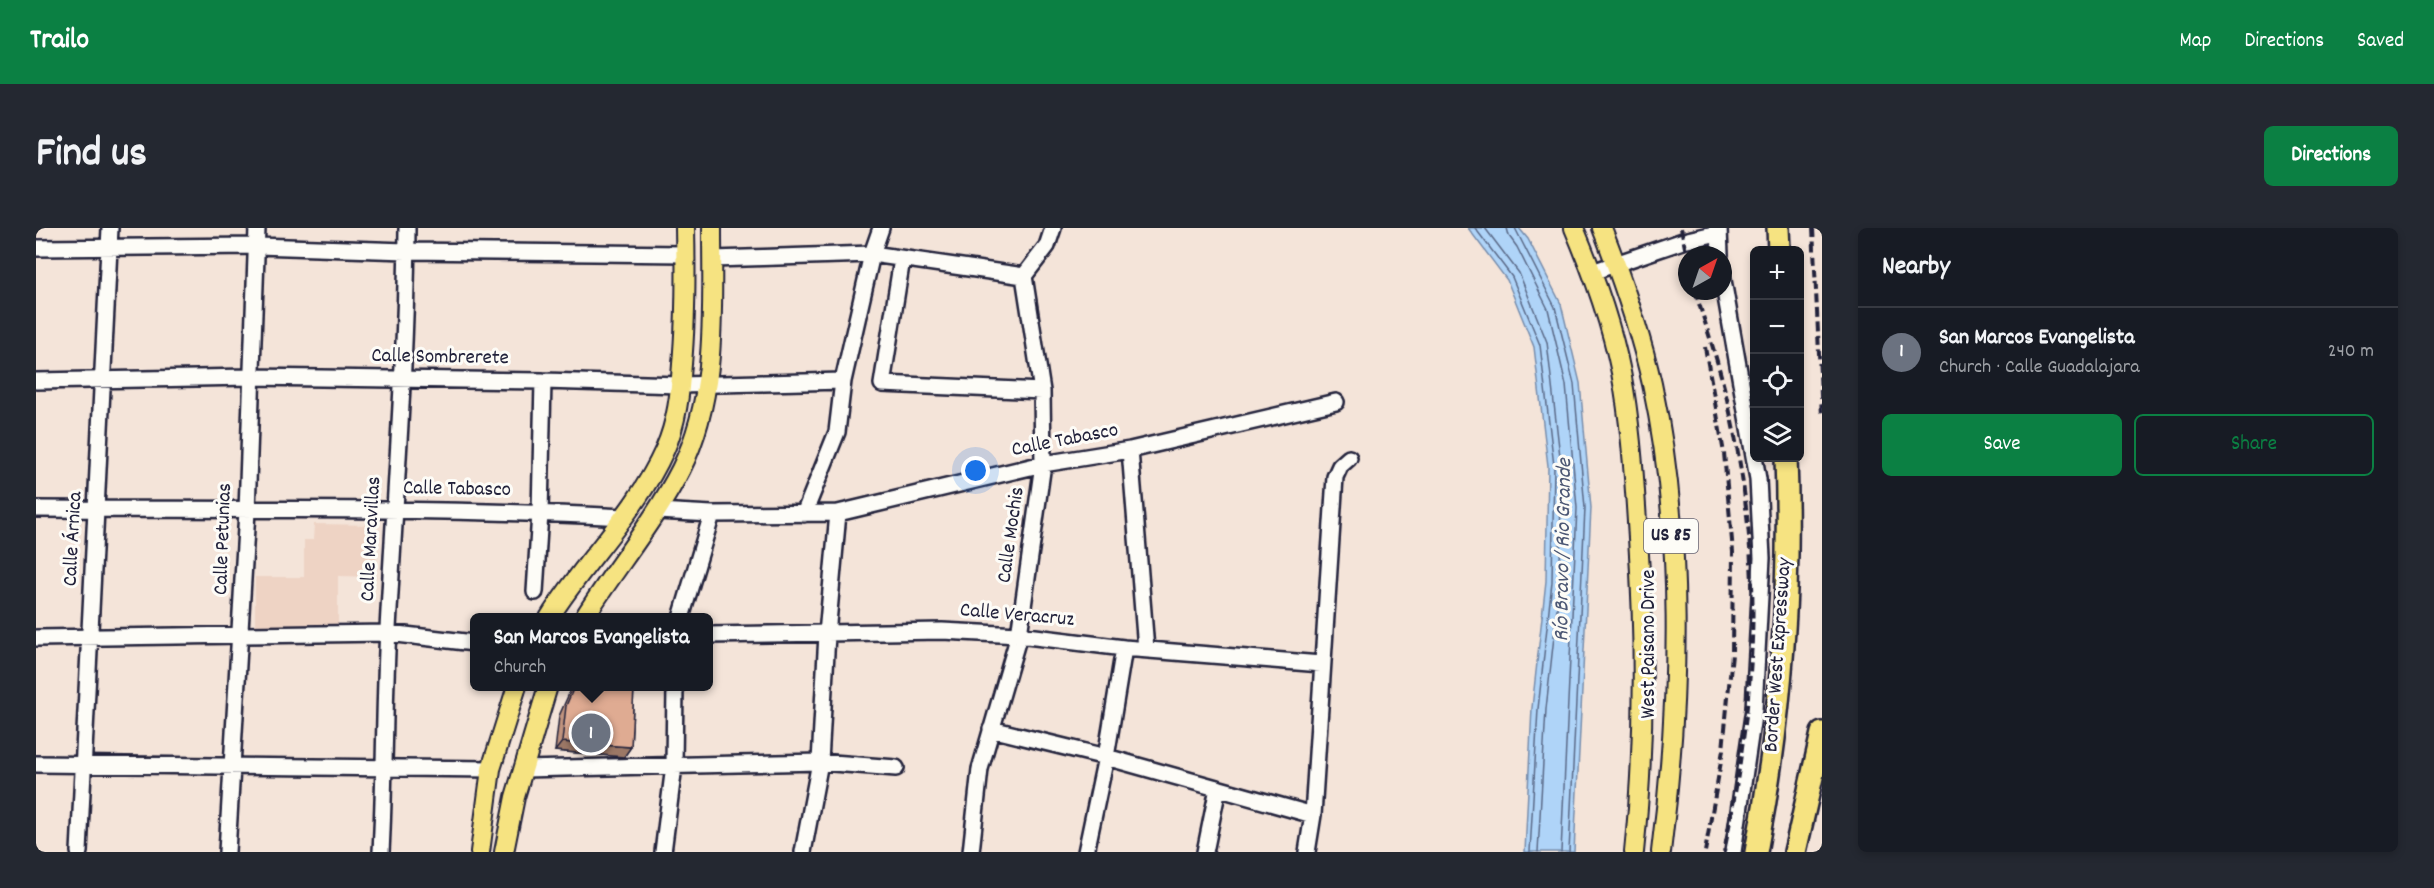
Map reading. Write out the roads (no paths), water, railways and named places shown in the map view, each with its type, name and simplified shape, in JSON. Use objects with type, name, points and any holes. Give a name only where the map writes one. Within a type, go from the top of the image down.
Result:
[{"type":"highway","points":[[1778,228],[1779,246]]},
{"type":"highway","name":"Border West Expressway","points":[[1756,852],[1766,801],[1779,698],[1787,569],[1786,462]]},
{"type":"highway","points":[[1795,852],[1822,733]]},
{"type":"main road","points":[[553,613],[624,517],[665,450],[676,418],[687,311],[685,228]]},
{"type":"main road","points":[[587,613],[657,511],[690,450],[698,426],[707,385],[712,340],[712,228]]},
{"type":"main road","name":"West Paisano Drive","points":[[1574,228],[1608,320],[1624,388],[1635,484],[1644,687],[1641,786],[1634,852]]},
{"type":"main road","name":"West Paisano Drive","points":[[1602,228],[1631,307],[1652,384],[1668,482],[1674,575],[1675,653],[1672,747],[1661,852]]},
{"type":"main road","points":[[480,852],[491,769],[516,691]]},
{"type":"main road","points":[[504,852],[523,769],[547,691]]},
{"type":"street","name":"Calle Árnica","points":[[79,852],[110,228]]},
{"type":"street","name":"Calle Petunias","points":[[227,852],[247,511],[257,228]]},
{"type":"street","name":"Calle Maravillas","points":[[381,852],[386,768],[388,633],[403,379],[407,228]]},
{"type":"street","points":[[804,514],[837,432],[843,381],[872,254],[881,228]]},
{"type":"street","points":[[712,259],[872,254],[1024,276],[1047,246],[1053,228]]},
{"type":"street","points":[[1592,272],[1718,230],[1719,246]]},
{"type":"street","points":[[36,248],[258,246],[406,251],[686,254]]},
{"type":"street","points":[[902,259],[882,384],[1042,391]]},
{"type":"street","name":"Calle Mochis","points":[[971,852],[980,769],[1019,635],[1043,464],[1042,391],[1024,276]]},
{"type":"street","points":[[1727,300],[1758,478],[1762,558],[1754,709],[1733,852]]},
{"type":"street","name":"Calle Sombrerete","points":[[36,381],[250,377],[543,381],[680,386],[843,381]]},
{"type":"street","points":[[536,591],[543,381]]},
{"type":"street","name":"Calle Tabasco","points":[[657,511],[712,514],[838,513],[1043,464],[1130,450],[1336,402]]},
{"type":"street","points":[[1130,450],[1146,649]]},
{"type":"street","points":[[1307,852],[1312,815],[1335,477],[1340,466],[1350,458]]},
{"type":"street","name":"Calle Tabasco","points":[[36,509],[247,511],[394,509],[624,517]]},
{"type":"street","points":[[803,852],[820,762],[827,634],[838,513]]},
{"type":"street","points":[[682,613],[712,514]]},
{"type":"street","name":"Calle Veracruz","points":[[713,635],[942,631],[1019,635],[1124,648],[1322,664]]},
{"type":"street","points":[[36,638],[388,633],[470,643]]},
{"type":"street","points":[[1086,852],[1106,757],[1124,648]]},
{"type":"street","points":[[663,852],[674,766],[675,691]]},
{"type":"street","points":[[991,729],[1106,757],[1312,815]]},
{"type":"street","points":[[523,769],[820,762],[896,768]]},
{"type":"street","points":[[36,764],[491,769]]},
{"type":"street","points":[[1205,852],[1218,788]]},
{"type":"water","name":"Río Bravo / Rio Grande","points":[[1468,228],[1519,228],[1528,239],[1561,304],[1580,383],[1591,508],[1574,852],[1525,852],[1532,708],[1546,581],[1548,466],[1534,347],[1507,280]]},
{"type":"railway","points":[[1681,228],[1685,246]]},
{"type":"railway","points":[[1813,228],[1822,416]]},
{"type":"railway","points":[[1698,300],[1718,363],[1738,452],[1751,557],[1752,625],[1747,707],[1724,852]]},
{"type":"railway","points":[[1705,347],[1724,453],[1733,552],[1732,654],[1723,750],[1705,852]]},
{"type":"place","name":"San Marcos Evangelista","points":[[591,733]]}]
